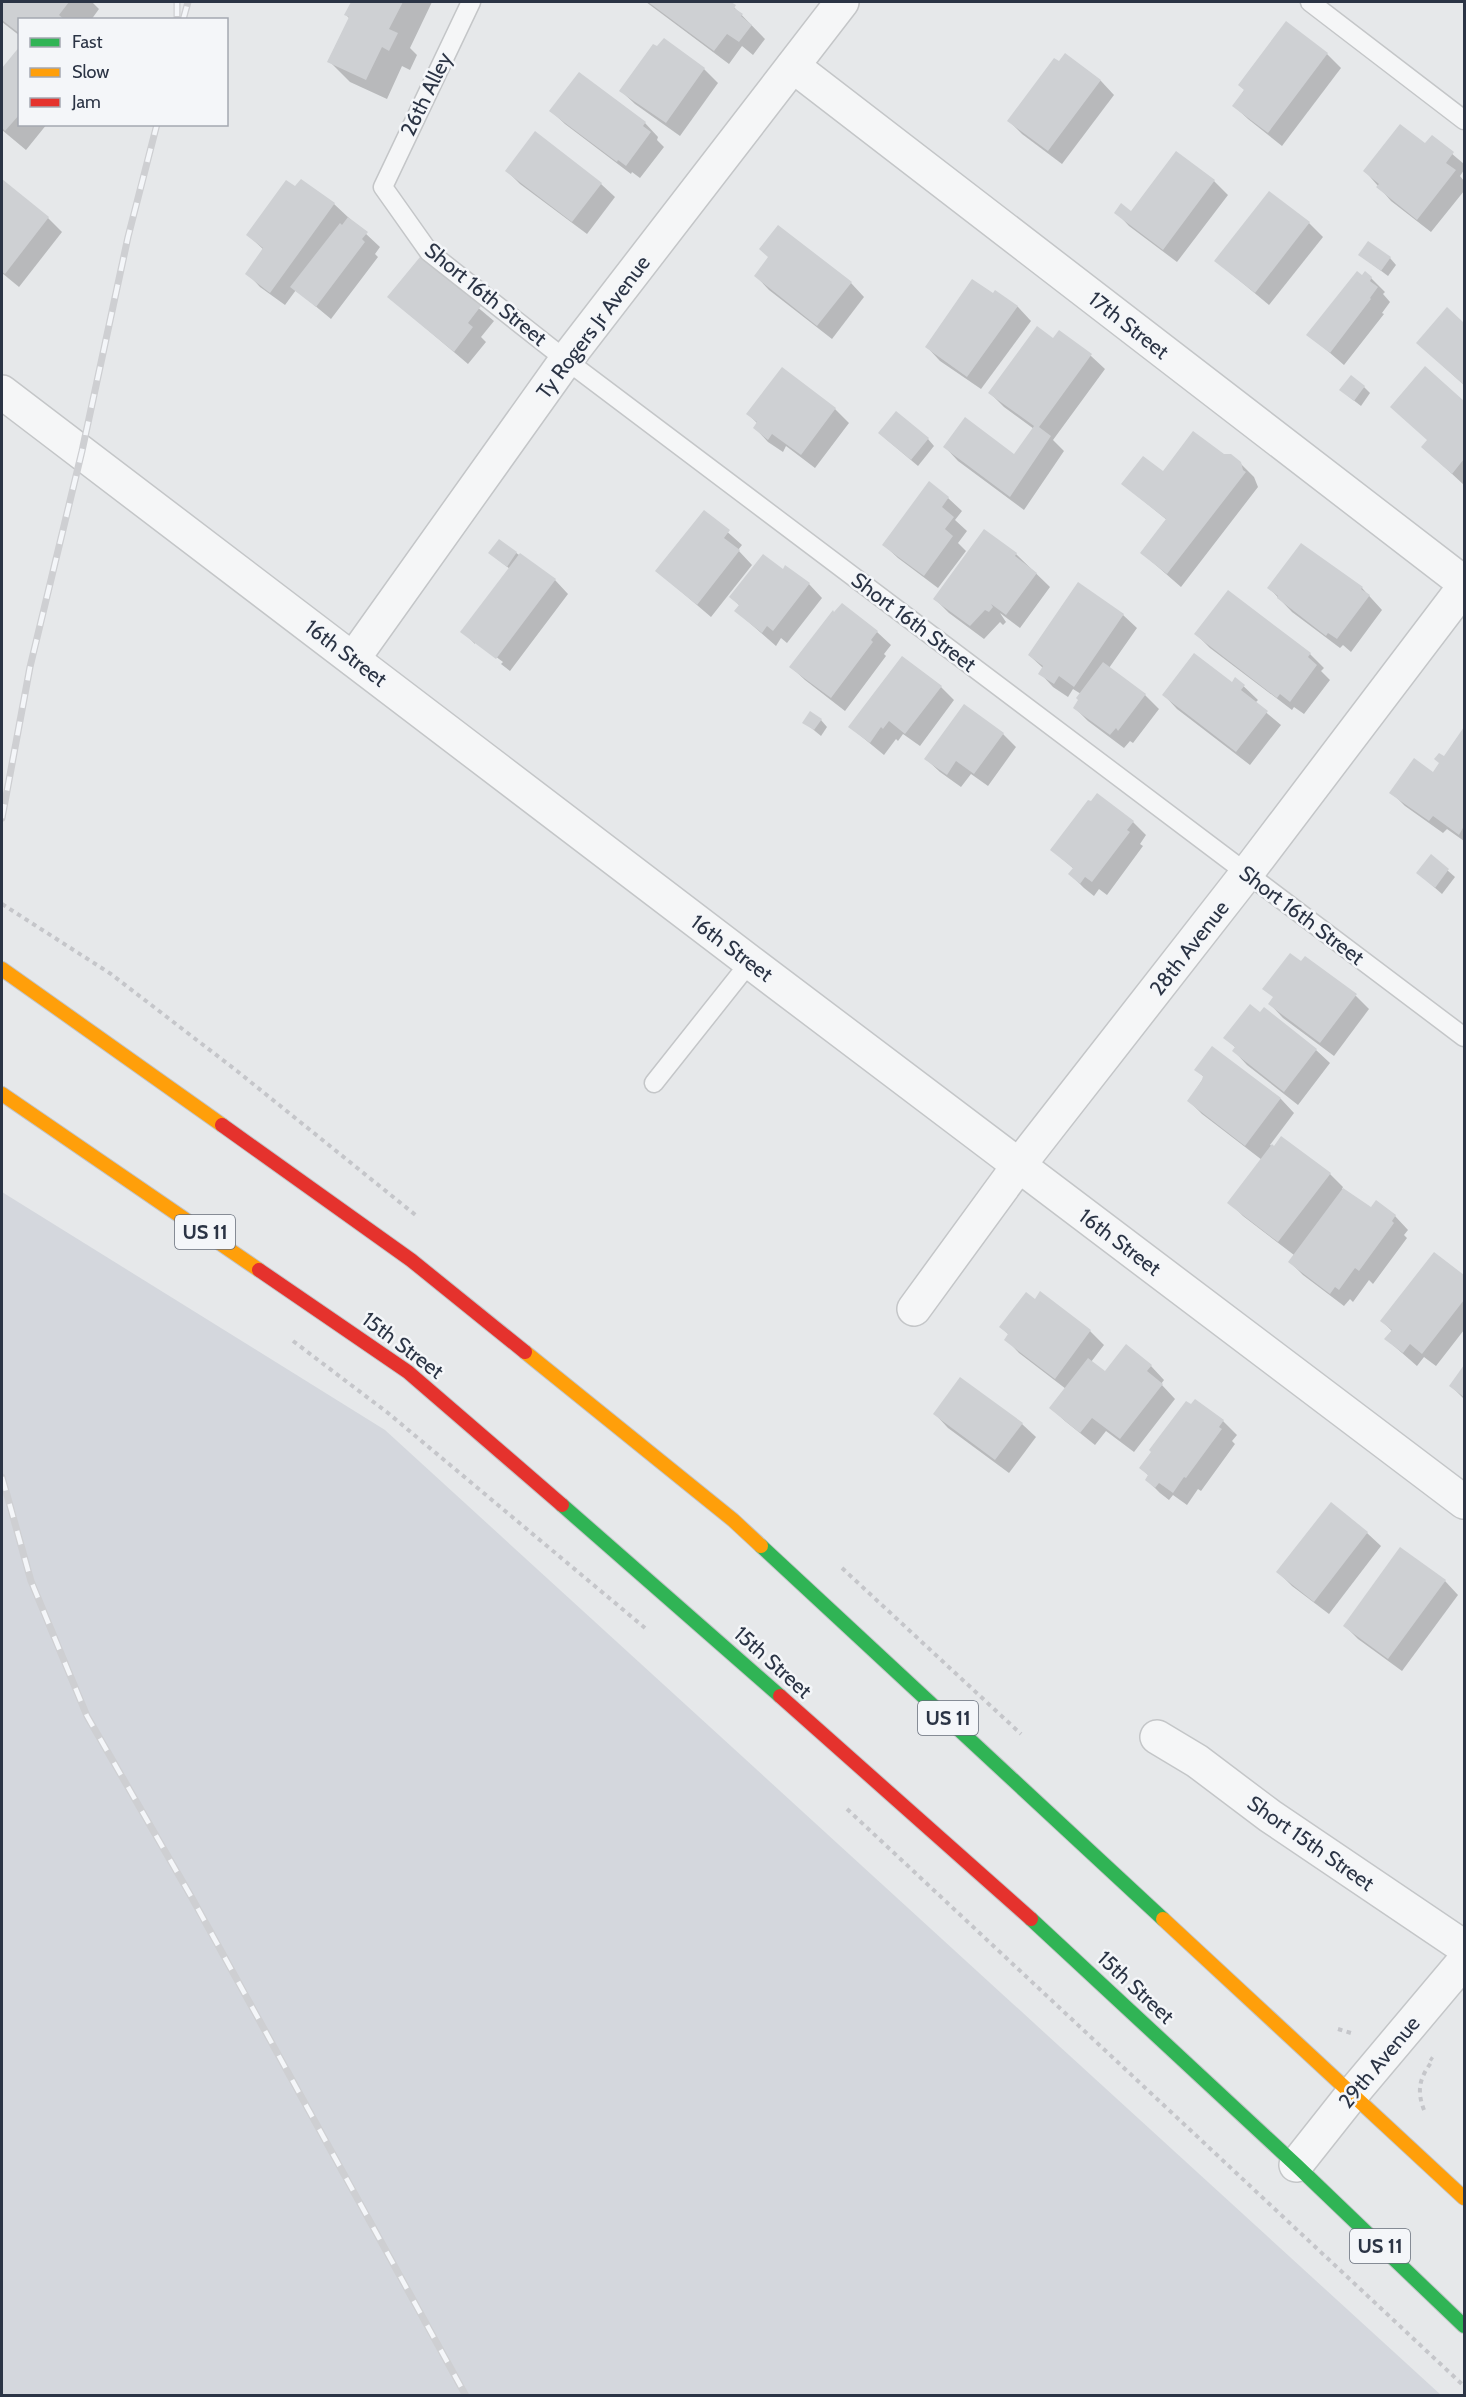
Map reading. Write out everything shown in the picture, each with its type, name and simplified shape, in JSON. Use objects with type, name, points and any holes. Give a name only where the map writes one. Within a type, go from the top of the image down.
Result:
[{"type":"main road","name":"US 11","points":[[2,969],[411,1260],[733,1520],[1464,2198]]},
{"type":"main road","name":"15th Street","points":[[2,1094],[408,1372],[669,1597],[1071,1955],[1464,2326]]},
{"type":"street","name":"Ty Rogers Jr Avenue","points":[[353,659],[567,360],[842,2]]},
{"type":"street","name":"17th Street","points":[[793,66],[1464,585]]},
{"type":"street","name":"16th Street","points":[[2,392],[1464,1502]]},
{"type":"street","name":"28th Avenue","points":[[914,1309],[1019,1166],[1247,873],[1464,585]]},
{"type":"street","name":"Short 15th Street","points":[[1158,1737],[1197,1761],[1270,1816],[1464,1947]]},
{"type":"street","name":"29th Avenue","points":[[1296,2165],[1464,1961]]},
{"type":"lane","name":"26th Alley","points":[[383,187],[471,2]]},
{"type":"lane","points":[[1310,2],[1464,120]]},
{"type":"lane","name":"Short 16th Street","points":[[383,187],[429,252],[567,360],[1464,1037]]},
{"type":"lane","points":[[654,1083],[750,962]]},
{"type":"path","points":[[2,904],[111,974],[237,1071],[393,1197]]},
{"type":"path","points":[[388,1413],[649,1632]]},
{"type":"path","points":[[844,1805],[1464,2386]]},
{"type":"shaded area","points":[[2,1192],[385,1430],[1441,2395],[2,2395]]},
{"type":"building","points":[[2,2],[69,2],[59,15],[63,18],[18,18],[18,32],[2,20]]},
{"type":"building","points":[[351,2],[403,2],[389,29],[398,33],[389,51],[382,47],[366,80],[327,62],[349,17],[344,15]]},
{"type":"building","points":[[648,2],[731,2],[736,5],[734,8],[743,14],[741,16],[752,25],[739,42],[727,34],[714,51]]},
{"type":"building","points":[[1286,21],[1328,53],[1268,133],[1232,106],[1244,90],[1238,85]]},
{"type":"building","points":[[664,38],[705,68],[666,123],[619,91],[653,44],[657,46]]},
{"type":"building","points":[[18,48],[18,116],[5,131],[2,128],[2,68]]},
{"type":"building","points":[[1065,53],[1101,80],[1048,151],[1007,121],[1054,58],[1059,61]]},
{"type":"building","points":[[579,72],[646,122],[643,126],[651,132],[626,166],[618,160],[617,162],[549,111]]},
{"type":"building","points":[[1400,124],[1425,143],[1432,135],[1454,152],[1446,163],[1456,170],[1417,220],[1376,187],[1379,184],[1363,171]]},
{"type":"building","points":[[535,131],[602,183],[572,222],[505,171]]},
{"type":"building","points":[[1176,151],[1215,180],[1163,250],[1114,213],[1121,203],[1131,211]]},
{"type":"building","points":[[2,179],[49,217],[5,274],[2,272]]},
{"type":"building","points":[[301,179],[335,203],[270,293],[245,274],[263,248],[246,235],[286,180],[295,186]]},
{"type":"building","points":[[1269,191],[1310,222],[1255,293],[1214,261]]},
{"type":"building","points":[[348,217],[368,232],[362,239],[365,242],[316,307],[290,287],[340,223],[342,225]]},
{"type":"building","points":[[778,225],[852,282],[817,326],[754,276],[768,257],[759,249]]},
{"type":"building","points":[[1368,241],[1391,257],[1381,271],[1358,255]]},
{"type":"building","points":[[420,257],[481,306],[468,323],[473,327],[454,352],[387,297]]},
{"type":"building","points":[[1357,271],[1362,275],[1365,271],[1372,277],[1370,281],[1378,287],[1330,353],[1306,335]]},
{"type":"building","points":[[972,279],[993,293],[995,290],[1018,306],[967,377],[925,347]]},
{"type":"building","points":[[1447,307],[1464,323],[1464,385],[1416,343]]},
{"type":"building","points":[[1037,326],[1053,338],[1059,330],[1092,354],[1039,427],[1051,436],[1010,497],[943,447],[965,417],[1014,454],[1034,426],[988,393]]},
{"type":"building","points":[[1425,366],[1464,401],[1464,459],[1452,474],[1421,447],[1427,440],[1390,407]]},
{"type":"building","points":[[782,367],[836,408],[801,455],[772,434],[768,440],[753,428],[757,422],[746,414]]},
{"type":"building","points":[[1351,375],[1365,386],[1354,401],[1339,390]]},
{"type":"building","points":[[896,411],[929,438],[911,460],[878,433]]},
{"type":"building","points":[[1193,431],[1224,454],[1231,454],[1241,462],[1246,472],[1167,574],[1140,553],[1166,519],[1121,484],[1143,456],[1163,471]]},
{"type":"building","points":[[929,481],[949,497],[942,507],[954,517],[945,529],[953,536],[924,576],[882,545]]},
{"type":"building","points":[[704,510],[730,530],[724,538],[740,550],[697,605],[655,571]]},
{"type":"building","points":[[984,529],[1017,553],[1015,556],[1037,573],[1006,615],[991,604],[993,607],[989,612],[985,610],[970,626],[933,599]]},
{"type":"building","points":[[499,539],[517,552],[507,567],[488,553]]},
{"type":"building","points":[[1301,543],[1363,587],[1361,589],[1370,595],[1337,639],[1328,633],[1326,636],[1267,588]]},
{"type":"building","points":[[520,553],[556,579],[496,659],[460,632]]},
{"type":"building","points":[[763,554],[783,569],[785,565],[810,583],[773,631],[767,626],[762,633],[734,611],[739,605],[729,597]]},
{"type":"building","points":[[1078,582],[1124,614],[1074,687],[1059,676],[1054,684],[1038,674],[1043,666],[1028,655]]},
{"type":"building","points":[[1228,590],[1311,653],[1308,657],[1317,665],[1290,702],[1280,694],[1277,698],[1194,634]]},
{"type":"building","points":[[842,603],[878,631],[871,640],[873,642],[831,698],[789,667],[833,610],[834,612]]},
{"type":"building","points":[[1194,653],[1232,682],[1235,677],[1245,685],[1241,690],[1268,711],[1236,752],[1162,695]]},
{"type":"building","points":[[902,656],[942,686],[905,734],[889,721],[883,729],[881,727],[870,743],[848,727]]},
{"type":"building","points":[[1103,662],[1146,694],[1118,731],[1116,728],[1110,735],[1073,708],[1078,700],[1076,698]]},
{"type":"building","points":[[964,704],[1004,733],[974,774],[956,761],[947,775],[924,759]]},
{"type":"building","points":[[810,711],[822,719],[814,730],[802,723]]},
{"type":"building","points":[[1464,727],[1464,826],[1459,835],[1433,816],[1429,821],[1389,793],[1414,758],[1433,772],[1439,763],[1434,759],[1439,753],[1444,756]]},
{"type":"building","points":[[1097,793],[1134,821],[1127,830],[1130,832],[1092,882],[1085,877],[1080,884],[1068,874],[1073,868],[1050,850],[1088,800],[1091,801]]},
{"type":"building","points":[[1431,854],[1449,869],[1435,888],[1416,873]]},
{"type":"building","points":[[1290,953],[1301,961],[1305,956],[1357,994],[1320,1043],[1268,1004],[1273,997],[1262,989]]},
{"type":"building","points":[[1250,1004],[1260,1012],[1264,1007],[1317,1049],[1284,1092],[1232,1051],[1235,1047],[1223,1038]]},
{"type":"building","points":[[1212,1046],[1281,1098],[1245,1146],[1187,1101],[1203,1076],[1194,1070]]},
{"type":"building","points":[[1281,1136],[1331,1173],[1278,1242],[1227,1203],[1272,1144],[1274,1146]]},
{"type":"building","points":[[1343,1188],[1371,1207],[1376,1200],[1396,1215],[1392,1221],[1394,1223],[1359,1271],[1355,1268],[1339,1290],[1335,1287],[1330,1294],[1288,1262]]},
{"type":"building","points":[[1434,1252],[1464,1275],[1464,1300],[1422,1354],[1410,1344],[1403,1353],[1384,1339],[1392,1330],[1380,1321]]},
{"type":"building","points":[[1040,1291],[1091,1330],[1055,1379],[1004,1340],[1008,1334],[999,1327],[1026,1292],[1035,1299]]},
{"type":"building","points":[[1126,1344],[1152,1365],[1147,1371],[1163,1384],[1120,1439],[1092,1418],[1080,1433],[1049,1408],[1088,1358],[1105,1371]]},
{"type":"building","points":[[1464,1365],[1464,1397],[1449,1386]]},
{"type":"building","points":[[960,1377],[1023,1423],[995,1460],[933,1414]]},
{"type":"building","points":[[1195,1399],[1224,1420],[1219,1427],[1222,1429],[1173,1493],[1159,1483],[1155,1488],[1145,1480],[1148,1475],[1139,1468],[1151,1452],[1149,1450],[1186,1401],[1191,1404]]},
{"type":"building","points":[[1331,1502],[1368,1532],[1314,1602],[1276,1572]]},
{"type":"building","points":[[1400,1547],[1446,1580],[1388,1659],[1343,1626]]},
{"type":"railway","points":[[177,2],[177,18]]},
{"type":"railway","points":[[184,18],[188,2]]},
{"type":"railway","points":[[2,818],[30,667],[82,451],[128,237],[156,126]]},
{"type":"railway","points":[[2,1477],[31,1581],[87,1716],[192,1898],[466,2396]]},
{"type":"traffic: fast","points":[[562,1505],[780,1696]]},
{"type":"traffic: fast","points":[[761,1546],[1163,1919]]},
{"type":"traffic: fast","points":[[1031,1919],[1296,2165],[1464,2326]]},
{"type":"traffic: slow","points":[[2,969],[222,1125]]},
{"type":"traffic: slow","points":[[2,1094],[259,1270]]},
{"type":"traffic: slow","points":[[525,1352],[733,1520],[761,1546]]},
{"type":"traffic: slow","points":[[1163,1919],[1464,2198]]},
{"type":"traffic: jam","points":[[222,1125],[411,1260],[525,1352]]},
{"type":"traffic: jam","points":[[259,1270],[408,1372],[562,1505]]},
{"type":"traffic: jam","points":[[780,1696],[1031,1919]]}]
